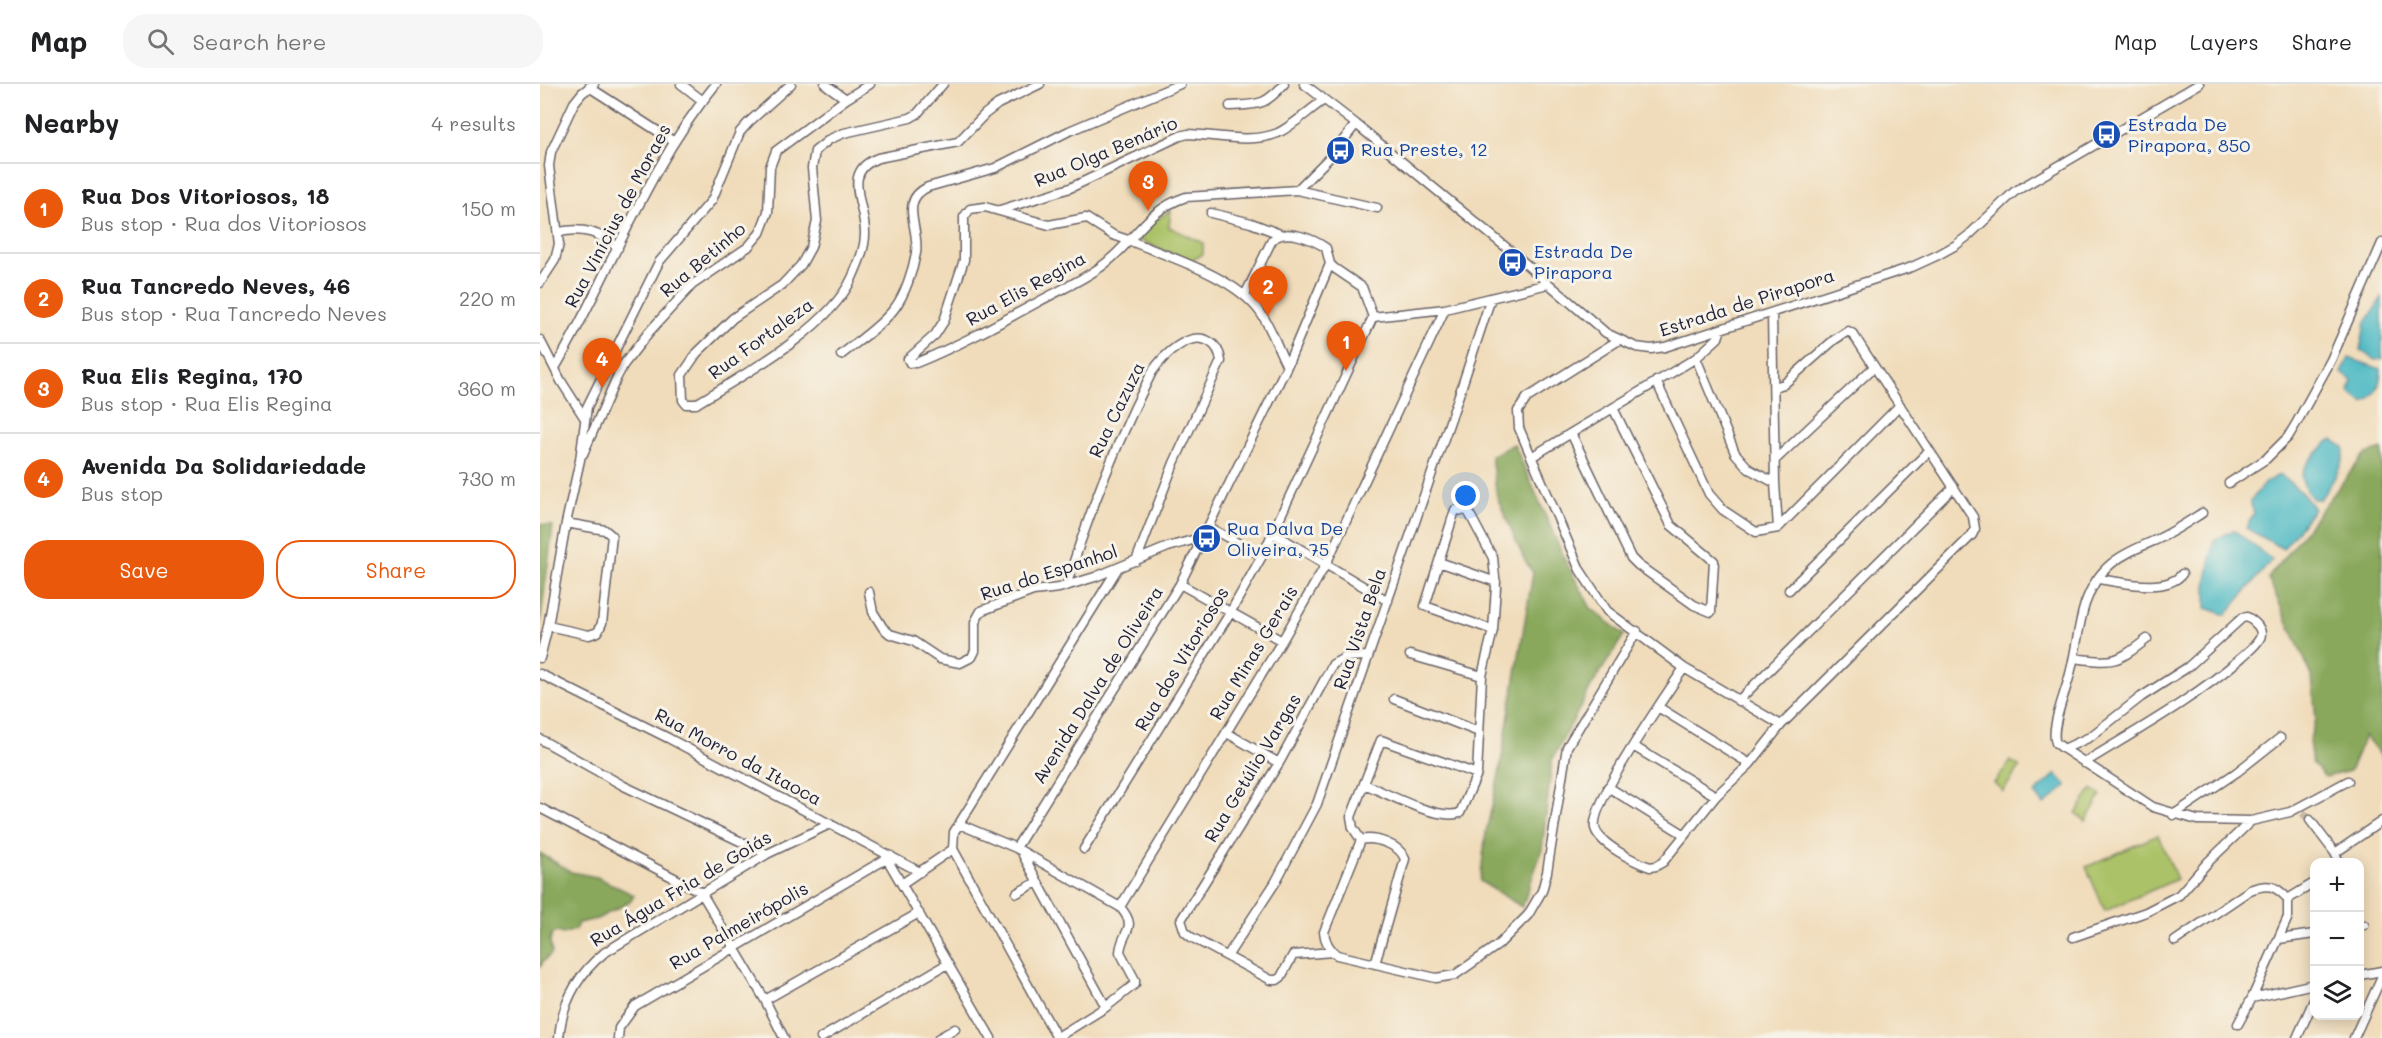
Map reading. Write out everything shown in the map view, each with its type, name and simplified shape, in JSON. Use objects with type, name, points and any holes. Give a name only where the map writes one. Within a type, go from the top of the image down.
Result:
[{"type":"street","points":[[681,84],[703,101]]},
{"type":"street","name":"Rua Vinícius de Moraes","points":[[555,368],[592,301],[673,141],[716,84]]},
{"type":"street","points":[[540,658],[580,460],[584,417],[592,397],[659,262],[712,200],[740,132],[791,84]]},
{"type":"street","points":[[825,84],[846,99]]},
{"type":"street","name":"Rua Betinho","points":[[580,460],[624,363],[692,285],[748,246],[760,233],[768,212],[770,167],[776,151],[797,133],[870,84]]},
{"type":"street","name":"Rua Fortaleza","points":[[943,84],[917,114],[910,118],[844,133],[830,139],[815,151],[812,168],[818,221],[811,247],[801,265],[782,285],[733,318],[697,353],[682,375],[683,400],[692,405],[723,387],[814,325],[838,300],[849,285],[864,245],[864,220],[857,187],[861,168],[866,162],[958,142],[998,104],[1040,84]]},
{"type":"street","points":[[841,355],[892,312],[899,302],[916,253],[912,202],[918,191],[995,168],[1069,131],[1180,84]]},
{"type":"street","points":[[1230,106],[1263,102],[1273,96],[1284,84]]},
{"type":"street","name":"Estrada de Pirapora","points":[[1304,84],[1356,124],[1591,322],[1619,340],[1651,349],[1665,347],[1772,314],[1912,267],[1938,255],[1969,235],[2014,192],[2199,84]]},
{"type":"street","points":[[540,284],[555,260],[559,244],[549,166],[551,152],[574,103],[592,85],[673,141]]},
{"type":"street","name":"Rua Olga Benário","points":[[998,210],[1070,188],[1180,136],[1188,134],[1254,138],[1269,136],[1285,129],[1324,100]]},
{"type":"street","points":[[1297,190],[1331,156],[1356,124]]},
{"type":"street","name":"Rua Elis Regina","points":[[998,210],[976,207],[966,213],[964,217],[964,260],[944,321],[935,335],[908,359],[912,364],[960,345],[1089,274],[1104,264],[1155,212],[1186,197],[1297,190],[1377,208]]},
{"type":"street","points":[[998,210],[1049,225],[1086,218],[1113,235],[1221,279],[1245,295],[1260,311],[1272,331],[1287,366]]},
{"type":"street","points":[[1211,213],[1321,244],[1329,253],[1330,264],[1362,287],[1373,317],[1445,309],[1548,284]]},
{"type":"street","points":[[559,232],[575,229],[587,230],[607,239],[618,248]]},
{"type":"street","points":[[1245,295],[1272,240],[1280,234]]},
{"type":"street","points":[[2229,483],[2266,459],[2292,429],[2320,382],[2382,243]]},
{"type":"street","name":"Avenida Dalva de Oliveira","points":[[1019,850],[1180,584],[1287,366],[1330,264]]},
{"type":"street","name":"Rua Vista Bela","points":[[1228,955],[1275,883],[1317,804],[1491,298]]},
{"type":"street","name":"Rua Minas Gerais","points":[[1120,907],[1227,733],[1326,564],[1445,309]]},
{"type":"street","points":[[1772,314],[1778,528]]},
{"type":"street","name":"Rua dos Vitoriosos","points":[[1084,849],[1230,613],[1262,556],[1373,317]]},
{"type":"street","points":[[1533,456],[1696,358],[1718,338],[1721,329]]},
{"type":"street","points":[[1684,668],[1608,787],[1594,824],[1598,836],[1606,844],[1647,867],[1663,862],[1716,796],[1750,764],[1781,725],[1972,536],[1975,529],[1973,517],[1853,334],[1848,331],[1834,340],[1784,384],[1774,387]]},
{"type":"street","name":"Rua Cazuza","points":[[1066,586],[1109,462],[1152,372],[1158,363],[1191,339],[1205,339],[1218,350],[1221,361],[1174,463],[1136,561]]},
{"type":"street","points":[[540,340],[570,397],[584,417]]},
{"type":"street","points":[[1619,340],[1523,402],[1518,411],[1518,424],[1585,579],[1607,610],[1684,668],[1781,725]]},
{"type":"street","points":[[1696,358],[1735,453],[1749,469],[1775,483]]},
{"type":"street","points":[[1775,460],[1874,367]]},
{"type":"street","points":[[1656,381],[1709,494],[1723,510],[1756,532],[1778,528],[1900,405]]},
{"type":"street","points":[[1572,433],[1631,558],[1694,605],[1712,612],[1714,561],[1686,540],[1671,525],[1613,408]]},
{"type":"street","points":[[1790,590],[1929,451]]},
{"type":"street","points":[[1738,700],[1954,487]]},
{"type":"street","points":[[1364,784],[1434,813],[1453,816],[1460,813],[1477,774],[1482,676],[1493,630],[1496,582],[1493,558],[1468,511],[1455,510],[1425,606],[1493,630]]},
{"type":"street","points":[[2202,513],[2160,539],[2122,555],[2107,567],[2098,579],[2085,604],[2074,658],[2054,732],[2056,743],[2133,796],[2173,814],[2196,820],[2251,821],[2304,814],[2315,797],[2348,781]]},
{"type":"street","points":[[548,626],[589,635],[598,632],[602,623],[612,536],[605,530],[566,523]]},
{"type":"street","points":[[1208,527],[1262,556]]},
{"type":"street","points":[[1274,533],[1388,601]]},
{"type":"street","name":"Rua do Espanhol","points":[[869,592],[873,612],[883,628],[890,634],[913,641],[940,659],[960,663],[967,661],[975,651],[975,622],[981,611],[1033,591],[1066,586],[1168,547],[1203,537]]},
{"type":"street","points":[[1439,562],[1496,582]]},
{"type":"street","points":[[959,824],[1019,850],[1120,907],[1130,922],[1120,952],[1135,980],[1132,987],[1106,1007],[1057,1038],[952,849],[954,832],[1118,568]]},
{"type":"street","points":[[2098,579],[2161,586],[2174,582],[2182,574]]},
{"type":"street","points":[[1180,584],[1282,641]]},
{"type":"street","points":[[2064,749],[2090,737],[2141,697],[2188,668],[2242,618],[2247,617],[2255,622],[2261,630],[2260,638],[2229,668],[2180,703],[2084,763]]},
{"type":"street","points":[[1361,840],[1324,933],[1326,944],[1333,952],[1337,955],[1436,978],[1450,977],[1465,970],[1498,945],[1528,915],[1538,900],[1545,882],[1567,747],[1636,631]]},
{"type":"street","points":[[2074,658],[2112,662],[2147,639]]},
{"type":"street","points":[[1410,655],[1482,676]]},
{"type":"street","name":"Rua Getúlio Vargas","points":[[1228,955],[1191,938],[1185,932],[1181,920],[1279,763],[1333,664],[1346,657],[1367,656]]},
{"type":"street","name":"Rua Morro da Itaoca","points":[[540,674],[920,872]]},
{"type":"street","points":[[1394,699],[1479,732]]},
{"type":"street","points":[[1658,707],[1750,764]]},
{"type":"street","points":[[1227,733],[1279,763]]},
{"type":"street","points":[[2173,814],[2237,772],[2280,738]]},
{"type":"street","points":[[540,739],[624,786],[767,854]]},
{"type":"street","points":[[1361,840],[1353,828],[1351,817],[1381,740],[1477,774]]},
{"type":"street","points":[[1633,746],[1716,796]]},
{"type":"street","points":[[1608,787],[1685,835]]},
{"type":"street","points":[[540,808],[700,892],[765,1000],[784,1038]]},
{"type":"street","points":[[2304,814],[2337,858]]},
{"type":"street","points":[[2073,937],[2146,912],[2179,895],[2208,862],[2251,821]]},
{"type":"street","points":[[2335,853],[2382,821]]},
{"type":"street","name":"Rua Água Fria de Goiás","points":[[559,1038],[568,996],[590,965],[604,953],[700,892],[767,854],[831,824]]},
{"type":"street","points":[[1361,840],[1376,839],[1401,851],[1405,859],[1375,964]]},
{"type":"street","points":[[903,884],[952,849]]},
{"type":"street","points":[[1019,850],[1106,1007]]},
{"type":"street","points":[[889,857],[947,964],[991,1038]]},
{"type":"street","name":"Rua Palmeirópolis","points":[[618,1038],[619,1028],[635,1006],[889,857]]},
{"type":"street","points":[[1017,893],[1037,882]]},
{"type":"street","points":[[2175,940],[2261,886],[2270,884],[2288,899],[2288,917],[2253,999],[2238,1024]]},
{"type":"street","points":[[2288,899],[2310,885]]},
{"type":"street","points":[[765,1000],[920,913]]},
{"type":"street","points":[[2279,939],[2310,935]]},
{"type":"street","points":[[1228,955],[1271,980],[1277,980],[1293,955],[1333,952]]},
{"type":"street","points":[[820,1038],[947,964]]},
{"type":"street","points":[[2364,974],[2382,971]]},
{"type":"street","points":[[2354,1038],[2382,976]]},
{"type":"street","points":[[2253,999],[2310,985]]},
{"type":"street","points":[[2297,1038],[2310,1009]]},
{"type":"street","points":[[939,1038],[955,1029]]},
{"type":"green space","points":[[1171,210],[1169,227],[1203,243],[1203,254],[1190,262],[1137,239],[1155,220]]},
{"type":"green space","points":[[1514,444],[1565,560],[1591,608],[1624,635],[1591,687],[1552,760],[1542,850],[1522,907],[1480,881],[1486,832],[1499,774],[1533,573],[1524,559],[1497,497],[1491,456]]},
{"type":"green space","points":[[2382,449],[2382,757],[2365,736],[2350,771],[2325,777],[2312,763],[2309,741],[2316,720],[2312,676],[2268,578],[2364,455]]},
{"type":"green space","points":[[540,524],[553,526],[540,625]]},
{"type":"green space","points":[[2011,761],[2020,767],[2003,791],[1994,783]]},
{"type":"green space","points":[[2092,789],[2101,795],[2086,821],[2076,813]]},
{"type":"green space","points":[[2158,835],[2177,879],[2105,911],[2086,867]]},
{"type":"green space","points":[[540,853],[571,872],[597,877],[634,895],[631,901],[597,919],[578,923],[575,930],[563,934],[557,932],[552,934],[550,941],[552,953],[540,968]]},
{"type":"water","points":[[2382,297],[2382,359],[2375,360],[2360,350],[2365,324]]},
{"type":"water","points":[[2349,358],[2381,369],[2377,389],[2368,401],[2363,403],[2349,392],[2352,381],[2342,373]]},
{"type":"water","points":[[2333,440],[2344,447],[2342,460],[2320,499],[2313,499],[2303,482],[2304,468],[2329,441]]},
{"type":"water","points":[[2280,474],[2304,495],[2314,509],[2283,549],[2246,528],[2254,513],[2250,501],[2263,485]]},
{"type":"water","points":[[2234,530],[2272,560],[2226,615],[2206,608],[2206,586],[2214,540]]},
{"type":"water","points":[[2056,774],[2067,786],[2044,805],[2035,793]]},
{"type":"tunnel","points":[[2303,813],[2310,820]]},
{"type":"place","name":"Estrada De Pirapora, 850","points":[[2107,135]]},
{"type":"place","name":"Rua Preste, 12","points":[[1340,150]]},
{"type":"place","name":"Rua Elis Regina, 170","points":[[1148,211]]},
{"type":"place","name":"Estrada De Pirapora","points":[[1513,262]]},
{"type":"place","name":"Rua Tancredo Neves, 46","points":[[1268,316]]},
{"type":"place","name":"Rua Dos Vitoriosos, 18","points":[[1346,371]]},
{"type":"place","name":"Avenida Da Solidariedade","points":[[602,388]]},
{"type":"place","name":"Rua Dalva De Oliveira, 75","points":[[1206,539]]}]
